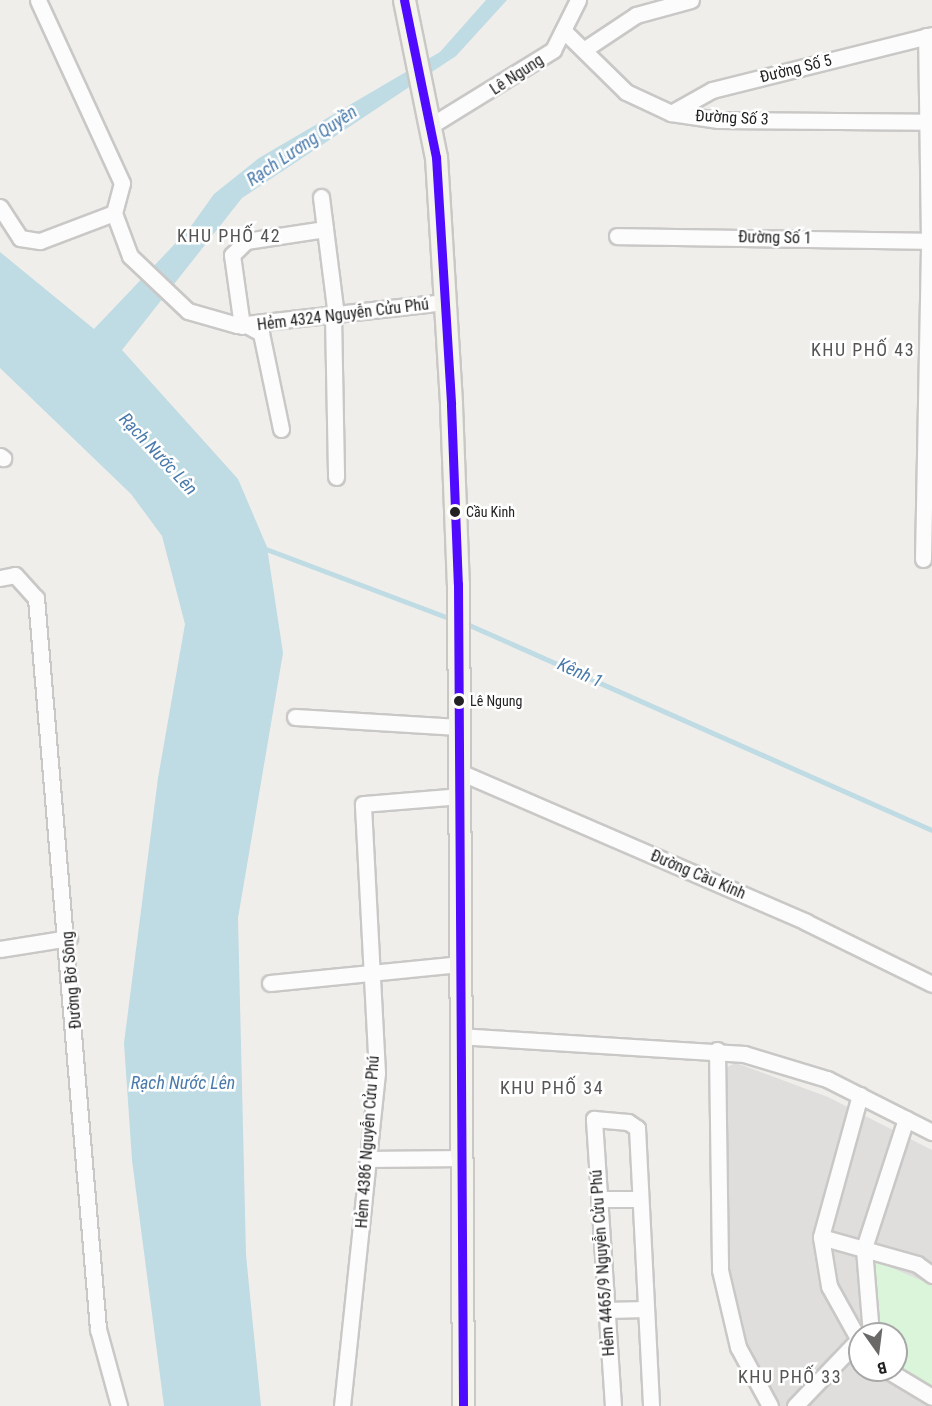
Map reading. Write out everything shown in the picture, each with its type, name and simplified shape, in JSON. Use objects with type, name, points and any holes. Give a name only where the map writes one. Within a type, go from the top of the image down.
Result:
[{"type":"main road","points":[[404,0],[414,58],[430,126],[445,302],[458,584],[460,772],[458,1036],[463,1406]]},
{"type":"street","points":[[0,207],[20,237],[40,241],[114,213],[122,183],[38,0]]},
{"type":"street","name":"Lê Ngung","points":[[430,126],[545,57],[566,33],[578,0]]},
{"type":"street","points":[[585,48],[636,15],[691,0]]},
{"type":"street","name":"Đường Số 3","points":[[566,33],[585,48],[626,92],[671,113],[718,120],[928,122]]},
{"type":"street","points":[[923,559],[931,240],[928,122],[929,36]]},
{"type":"street","name":"Đường Số 5","points":[[671,113],[712,90],[929,36]]},
{"type":"street","points":[[321,197],[334,316],[336,477]]},
{"type":"street","name":"Hẻm 4324 Nguyễn Cửu Phú","points":[[114,213],[130,256],[188,311],[245,326],[445,302]]},
{"type":"street","points":[[281,429],[261,333],[245,326],[232,255],[246,241],[325,229]]},
{"type":"street","name":"Đường Số 1","points":[[617,236],[931,240]]},
{"type":"street","name":"Đường Bờ Sông","points":[[0,578],[15,575],[36,598],[69,938],[98,1329],[119,1406]]},
{"type":"street","points":[[295,717],[459,727]]},
{"type":"street","name":"Đường Cầu Kinh","points":[[460,772],[796,918],[932,984]]},
{"type":"street","name":"Hẻm 4386 Nguyễn Cửu Phú","points":[[342,1406],[370,1159],[377,1073],[363,804],[460,796]]},
{"type":"street","points":[[0,949],[69,938]]},
{"type":"street","points":[[270,983],[459,964]]},
{"type":"street","points":[[458,1036],[717,1050],[774,1061],[860,1095],[932,1132]]},
{"type":"street","points":[[717,1050],[720,1269],[738,1347],[770,1406]]},
{"type":"street","points":[[852,1322],[829,1286],[821,1237],[860,1095]]},
{"type":"street","name":"Hẻm 4465/9 Nguyễn Cửu Phú","points":[[613,1406],[594,1119],[628,1122],[637,1128],[640,1199]]},
{"type":"street","points":[[863,1322],[864,1248],[906,1119]]},
{"type":"street","points":[[370,1159],[459,1158]]},
{"type":"street","points":[[599,1199],[640,1199],[651,1406]]},
{"type":"street","points":[[821,1237],[917,1264],[932,1275]]},
{"type":"street","points":[[606,1310],[646,1309]]},
{"type":"street","points":[[795,1406],[848,1354]]},
{"type":"street","points":[[908,1382],[932,1397]]},
{"type":"shaded area","points":[[736,1063],[828,1097],[932,1150],[932,1406],[775,1406],[743,1347],[725,1265],[724,1078],[727,1067]]},
{"type":"green space","points":[[866,1257],[932,1285],[932,1390],[908,1373],[908,1322],[875,1322]]},
{"type":"water","name":"Rạch Nước Lên","points":[[486,0],[507,0],[456,56],[242,198],[122,350],[238,479],[267,547],[283,653],[238,918],[246,1255],[261,1406],[164,1406],[132,1160],[124,1043],[158,778],[185,624],[162,536],[131,494],[0,368],[0,252],[94,329],[189,229],[214,194],[259,158],[440,52]]},
{"type":"waterway","name":"Kênh 1","points":[[261,547],[452,619]]},
{"type":"waterway","name":"Kênh 1","points":[[465,623],[932,830]]},
{"type":"transit line","points":[[404,0],[436,157],[451,405],[458,584],[463,1406]]},
{"type":"place","name":"Cầu Kinh","points":[[455,512]]},
{"type":"place","name":"Lê Ngung","points":[[459,701]]},
{"type":"district","name":"KHU PHỐ 42","points":[[229,236]]},
{"type":"district","name":"KHU PHỐ 43","points":[[863,350]]},
{"type":"district","name":"KHU PHỐ 34","points":[[552,1088]]},
{"type":"district","name":"KHU PHỐ 33","points":[[790,1377]]},
{"type":"water label","name":"Rạch Lương Quyền","points":[[302,146]]}]
